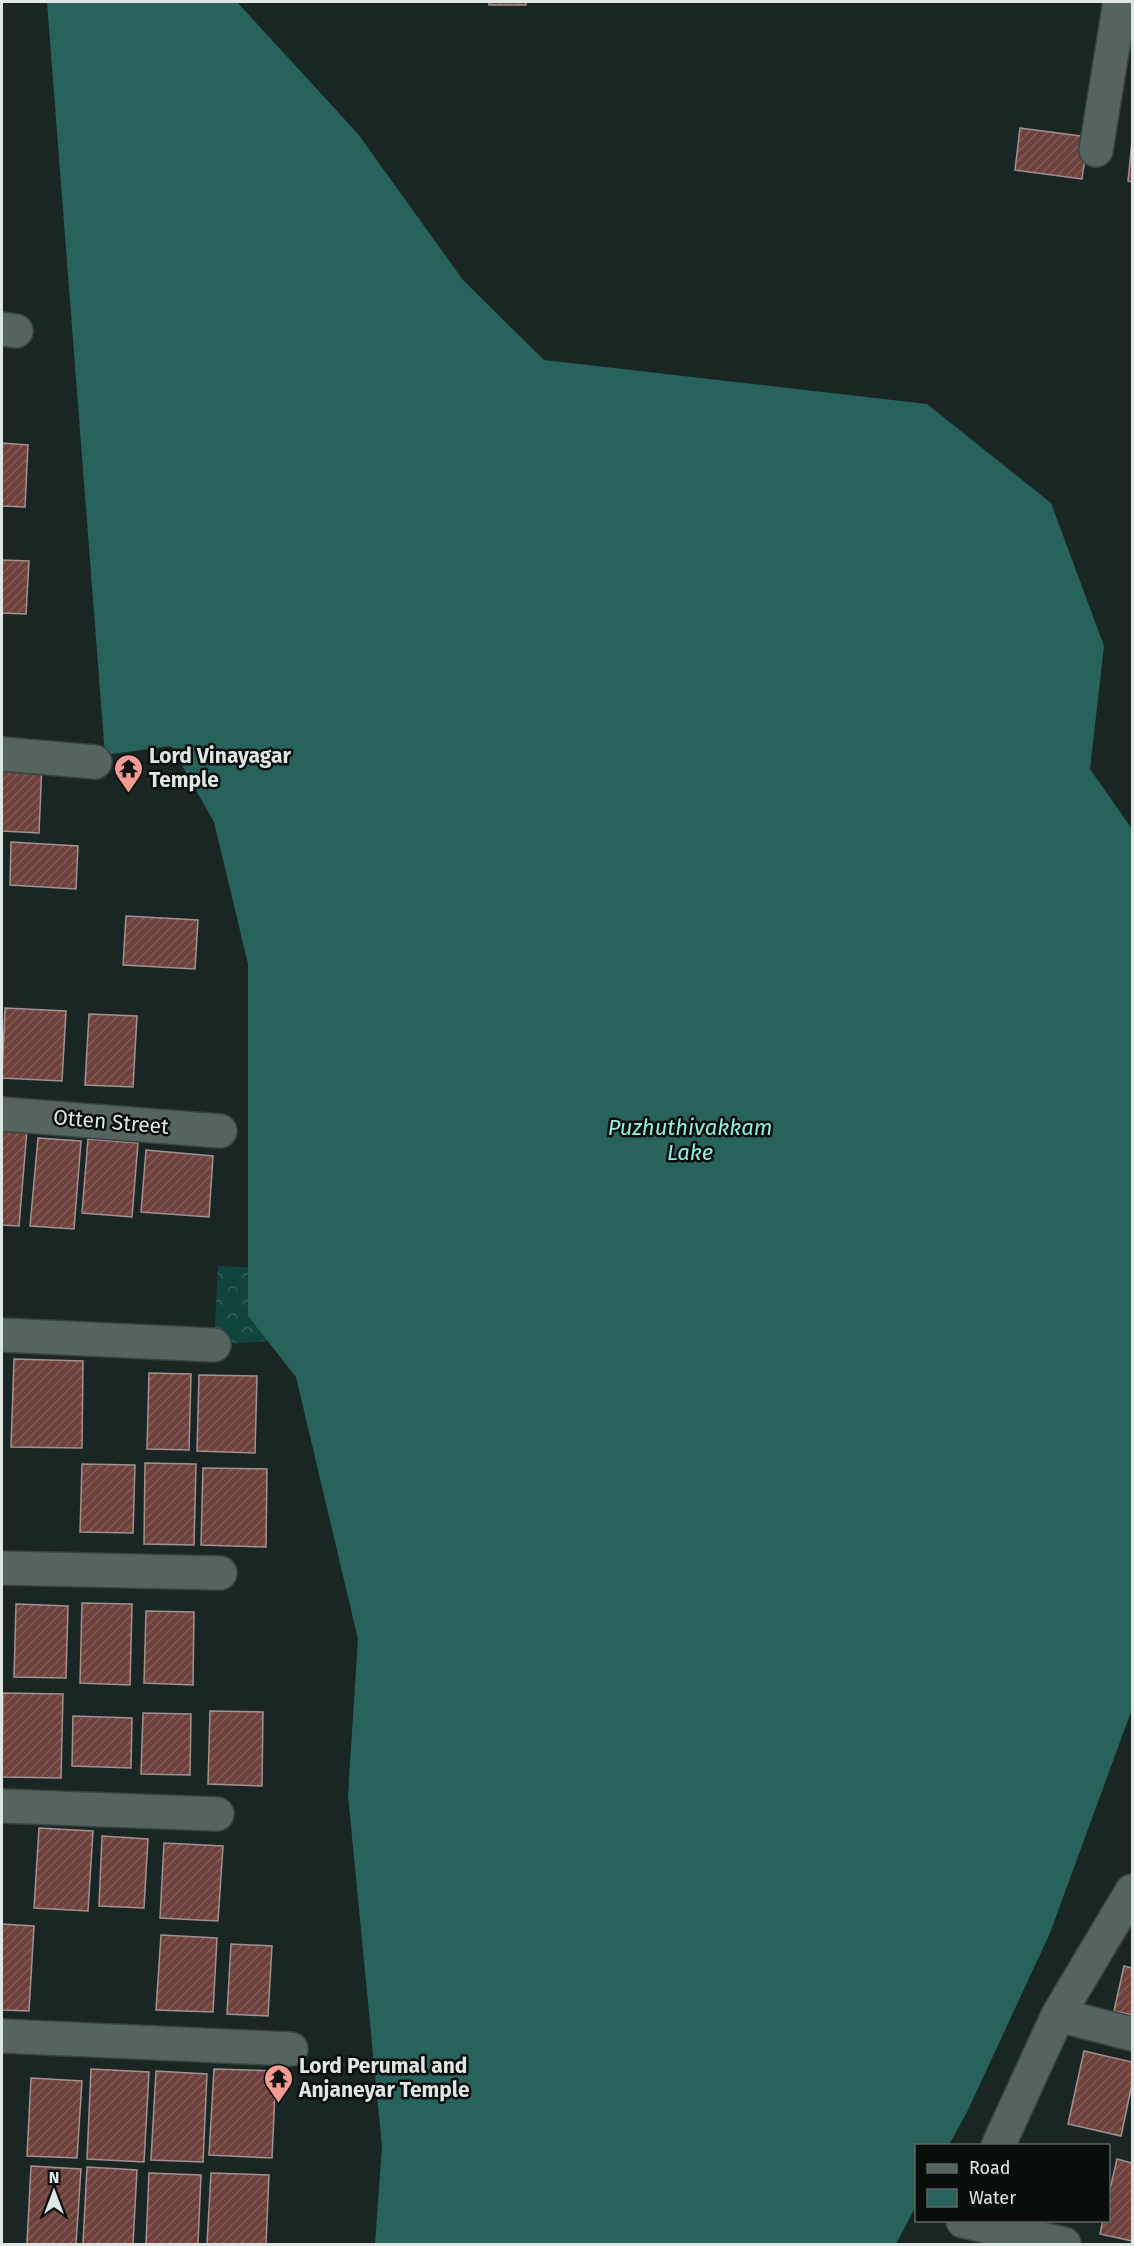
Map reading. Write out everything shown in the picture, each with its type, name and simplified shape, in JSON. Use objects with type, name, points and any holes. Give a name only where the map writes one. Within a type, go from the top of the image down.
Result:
[{"type":"street","points":[[1096,150],[1120,2]]},
{"type":"street","points":[[2,754],[95,762]]},
{"type":"street","name":"Otten Street","points":[[2,1114],[220,1131]]},
{"type":"street","points":[[2,1335],[214,1346]]},
{"type":"street","points":[[2,1568],[220,1573]]},
{"type":"street","points":[[2,1806],[217,1814]]},
{"type":"street","points":[[998,2144],[1058,2015],[1132,1891]]},
{"type":"street","points":[[1058,2015],[1132,2034]]},
{"type":"street","points":[[2,2036],[291,2049]]},
{"type":"street","points":[[958,2229],[1064,2244]]},
{"type":"green space","points":[[218,1266],[265,1268],[267,1341],[214,1345]]},
{"type":"water","name":"Puzhuthivakkam Lake","points":[[47,2],[237,2],[358,134],[463,280],[544,360],[927,404],[1051,503],[1104,646],[1090,769],[1132,829],[1132,1709],[1050,1933],[967,2112],[950,2144],[915,2144],[915,2208],[896,2244],[375,2244],[382,2147],[348,1795],[358,1639],[296,1377],[248,1316],[248,964],[214,822],[171,746],[105,755]]},
{"type":"building","points":[[489,2],[526,2],[526,5],[489,5]]},
{"type":"building","points":[[1020,128],[1088,137],[1082,179],[1015,170]]},
{"type":"building","points":[[1132,141],[1132,182],[1128,181]]},
{"type":"building","points":[[2,443],[28,445],[25,507],[2,506]]},
{"type":"building","points":[[2,560],[29,561],[26,614],[2,613]]},
{"type":"building","points":[[2,761],[42,763],[39,833],[2,831]]},
{"type":"building","points":[[11,842],[78,846],[76,889],[10,885]]},
{"type":"building","points":[[126,916],[198,920],[195,969],[123,965]]},
{"type":"building","points":[[5,1008],[66,1011],[62,1081],[2,1078]]},
{"type":"building","points":[[89,1014],[137,1016],[133,1087],[85,1085]]},
{"type":"building","points":[[2,1128],[27,1130],[19,1226],[2,1225]]},
{"type":"building","points":[[38,1138],[81,1141],[74,1229],[30,1226]]},
{"type":"building","points":[[88,1139],[138,1143],[132,1217],[82,1213]]},
{"type":"building","points":[[146,1150],[213,1156],[209,1217],[141,1212]]},
{"type":"building","points":[[14,1359],[83,1361],[82,1448],[11,1447]]},
{"type":"building","points":[[149,1373],[191,1374],[189,1450],[147,1449]]},
{"type":"building","points":[[199,1375],[257,1376],[255,1453],[197,1451]]},
{"type":"building","points":[[145,1463],[196,1464],[194,1545],[144,1544]]},
{"type":"building","points":[[82,1464],[135,1465],[133,1533],[80,1532]]},
{"type":"building","points":[[203,1468],[267,1469],[266,1547],[201,1545]]},
{"type":"building","points":[[82,1603],[132,1604],[130,1685],[80,1683]]},
{"type":"building","points":[[16,1604],[68,1606],[66,1678],[14,1677]]},
{"type":"building","points":[[146,1611],[194,1612],[193,1685],[144,1683]]},
{"type":"building","points":[[3,1693],[63,1694],[61,1778],[2,1777]]},
{"type":"building","points":[[210,1711],[263,1712],[262,1786],[208,1784]]},
{"type":"building","points":[[143,1713],[191,1714],[190,1775],[141,1774]]},
{"type":"building","points":[[73,1716],[132,1718],[131,1768],[72,1766]]},
{"type":"building","points":[[39,1828],[93,1831],[88,1911],[34,1908]]},
{"type":"building","points":[[102,1836],[148,1839],[144,1908],[99,1906]]},
{"type":"building","points":[[164,1843],[223,1846],[218,1921],[160,1918]]},
{"type":"building","points":[[2,1924],[34,1926],[29,2011],[2,2010]]},
{"type":"building","points":[[161,1935],[217,1938],[213,2012],[156,2010]]},
{"type":"building","points":[[231,1944],[272,1946],[268,2016],[227,2014]]},
{"type":"building","points":[[1124,1966],[1132,1968],[1132,2015],[1114,2011]]},
{"type":"building","points":[[1084,2051],[1132,2062],[1132,2084],[1121,2136],[1068,2124]]},
{"type":"building","points":[[91,2069],[149,2072],[144,2162],[87,2159]]},
{"type":"building","points":[[214,2069],[276,2071],[272,2158],[209,2155]]},
{"type":"building","points":[[156,2071],[207,2074],[203,2162],[151,2160]]},
{"type":"building","points":[[31,2078],[82,2081],[77,2158],[27,2156]]},
{"type":"building","points":[[1117,2159],[1132,2163],[1132,2241],[1100,2234],[1103,2222],[1110,2222],[1110,2189]]},
{"type":"building","points":[[31,2166],[81,2169],[76,2244],[27,2244]]},
{"type":"building","points":[[87,2167],[137,2170],[133,2244],[83,2244]]},
{"type":"building","points":[[149,2173],[201,2175],[198,2244],[146,2244]]},
{"type":"building","points":[[211,2173],[269,2175],[266,2244],[207,2244]]},
{"type":"place","name":"Lord Vinayagar Temple","points":[[128,794]]},
{"type":"place","name":"Lord Perumal and Anjaneyar Temple","points":[[278,2104]]}]
